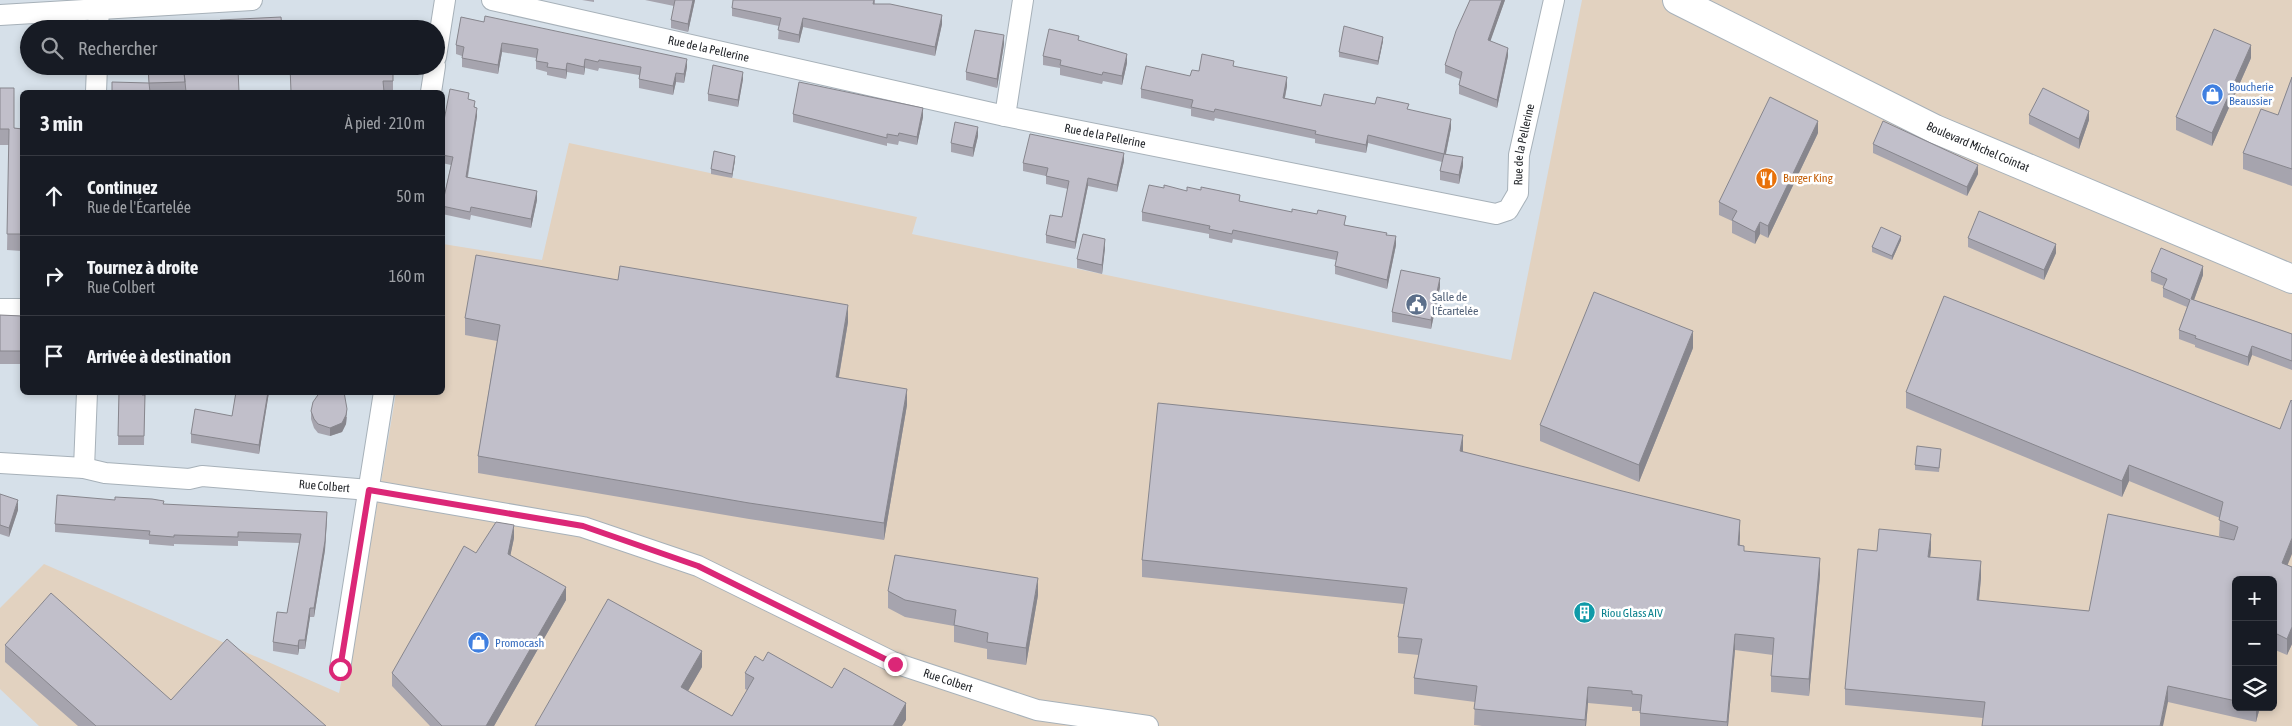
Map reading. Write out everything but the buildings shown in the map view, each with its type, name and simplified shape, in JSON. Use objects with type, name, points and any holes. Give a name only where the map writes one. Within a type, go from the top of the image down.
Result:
[{"type":"main road","name":"Boulevard Michel Cointat","points":[[1677,0],[1935,129],[2290,278]]},
{"type":"street","points":[[0,15],[252,0]]},
{"type":"street","points":[[442,20],[445,0]]},
{"type":"street","name":"Rue de la Pellerine","points":[[492,0],[1005,116],[1496,214],[1508,210],[1518,193],[1519,155],[1554,0]]},
{"type":"street","points":[[1005,116],[1024,0]]},
{"type":"street","points":[[98,20],[99,8]]},
{"type":"street","points":[[96,90],[97,75]]},
{"type":"street","points":[[431,90],[434,75]]},
{"type":"street","points":[[0,309],[20,309]]},
{"type":"street","points":[[84,468],[87,395]]},
{"type":"street","points":[[340,669],[384,395]]},
{"type":"street","name":"Rue Colbert","points":[[0,463],[84,468],[106,474],[189,479],[202,476],[369,490],[583,526],[698,566],[895,664],[1037,710],[1148,726]]},
{"type":"shaded area","points":[[1582,0],[2292,0],[2292,726],[39,726],[0,689],[0,608],[44,564],[339,693],[374,523],[396,395],[445,395],[445,244],[542,260],[569,143],[917,217],[912,234],[1511,360]]},
{"type":"place","name":"Boucherie Beaussier","points":[[2213,94]]},
{"type":"place","name":"Burger King","points":[[1767,178]]},
{"type":"place","name":"Salle de l'Écartelée","points":[[1416,304]]},
{"type":"place","name":"Riou Glass AIV","points":[[1585,613]]},
{"type":"place","name":"Promocash","points":[[479,643]]},
{"type":"route","points":[[340,669],[369,490],[583,526],[698,566],[895,664]]}]
